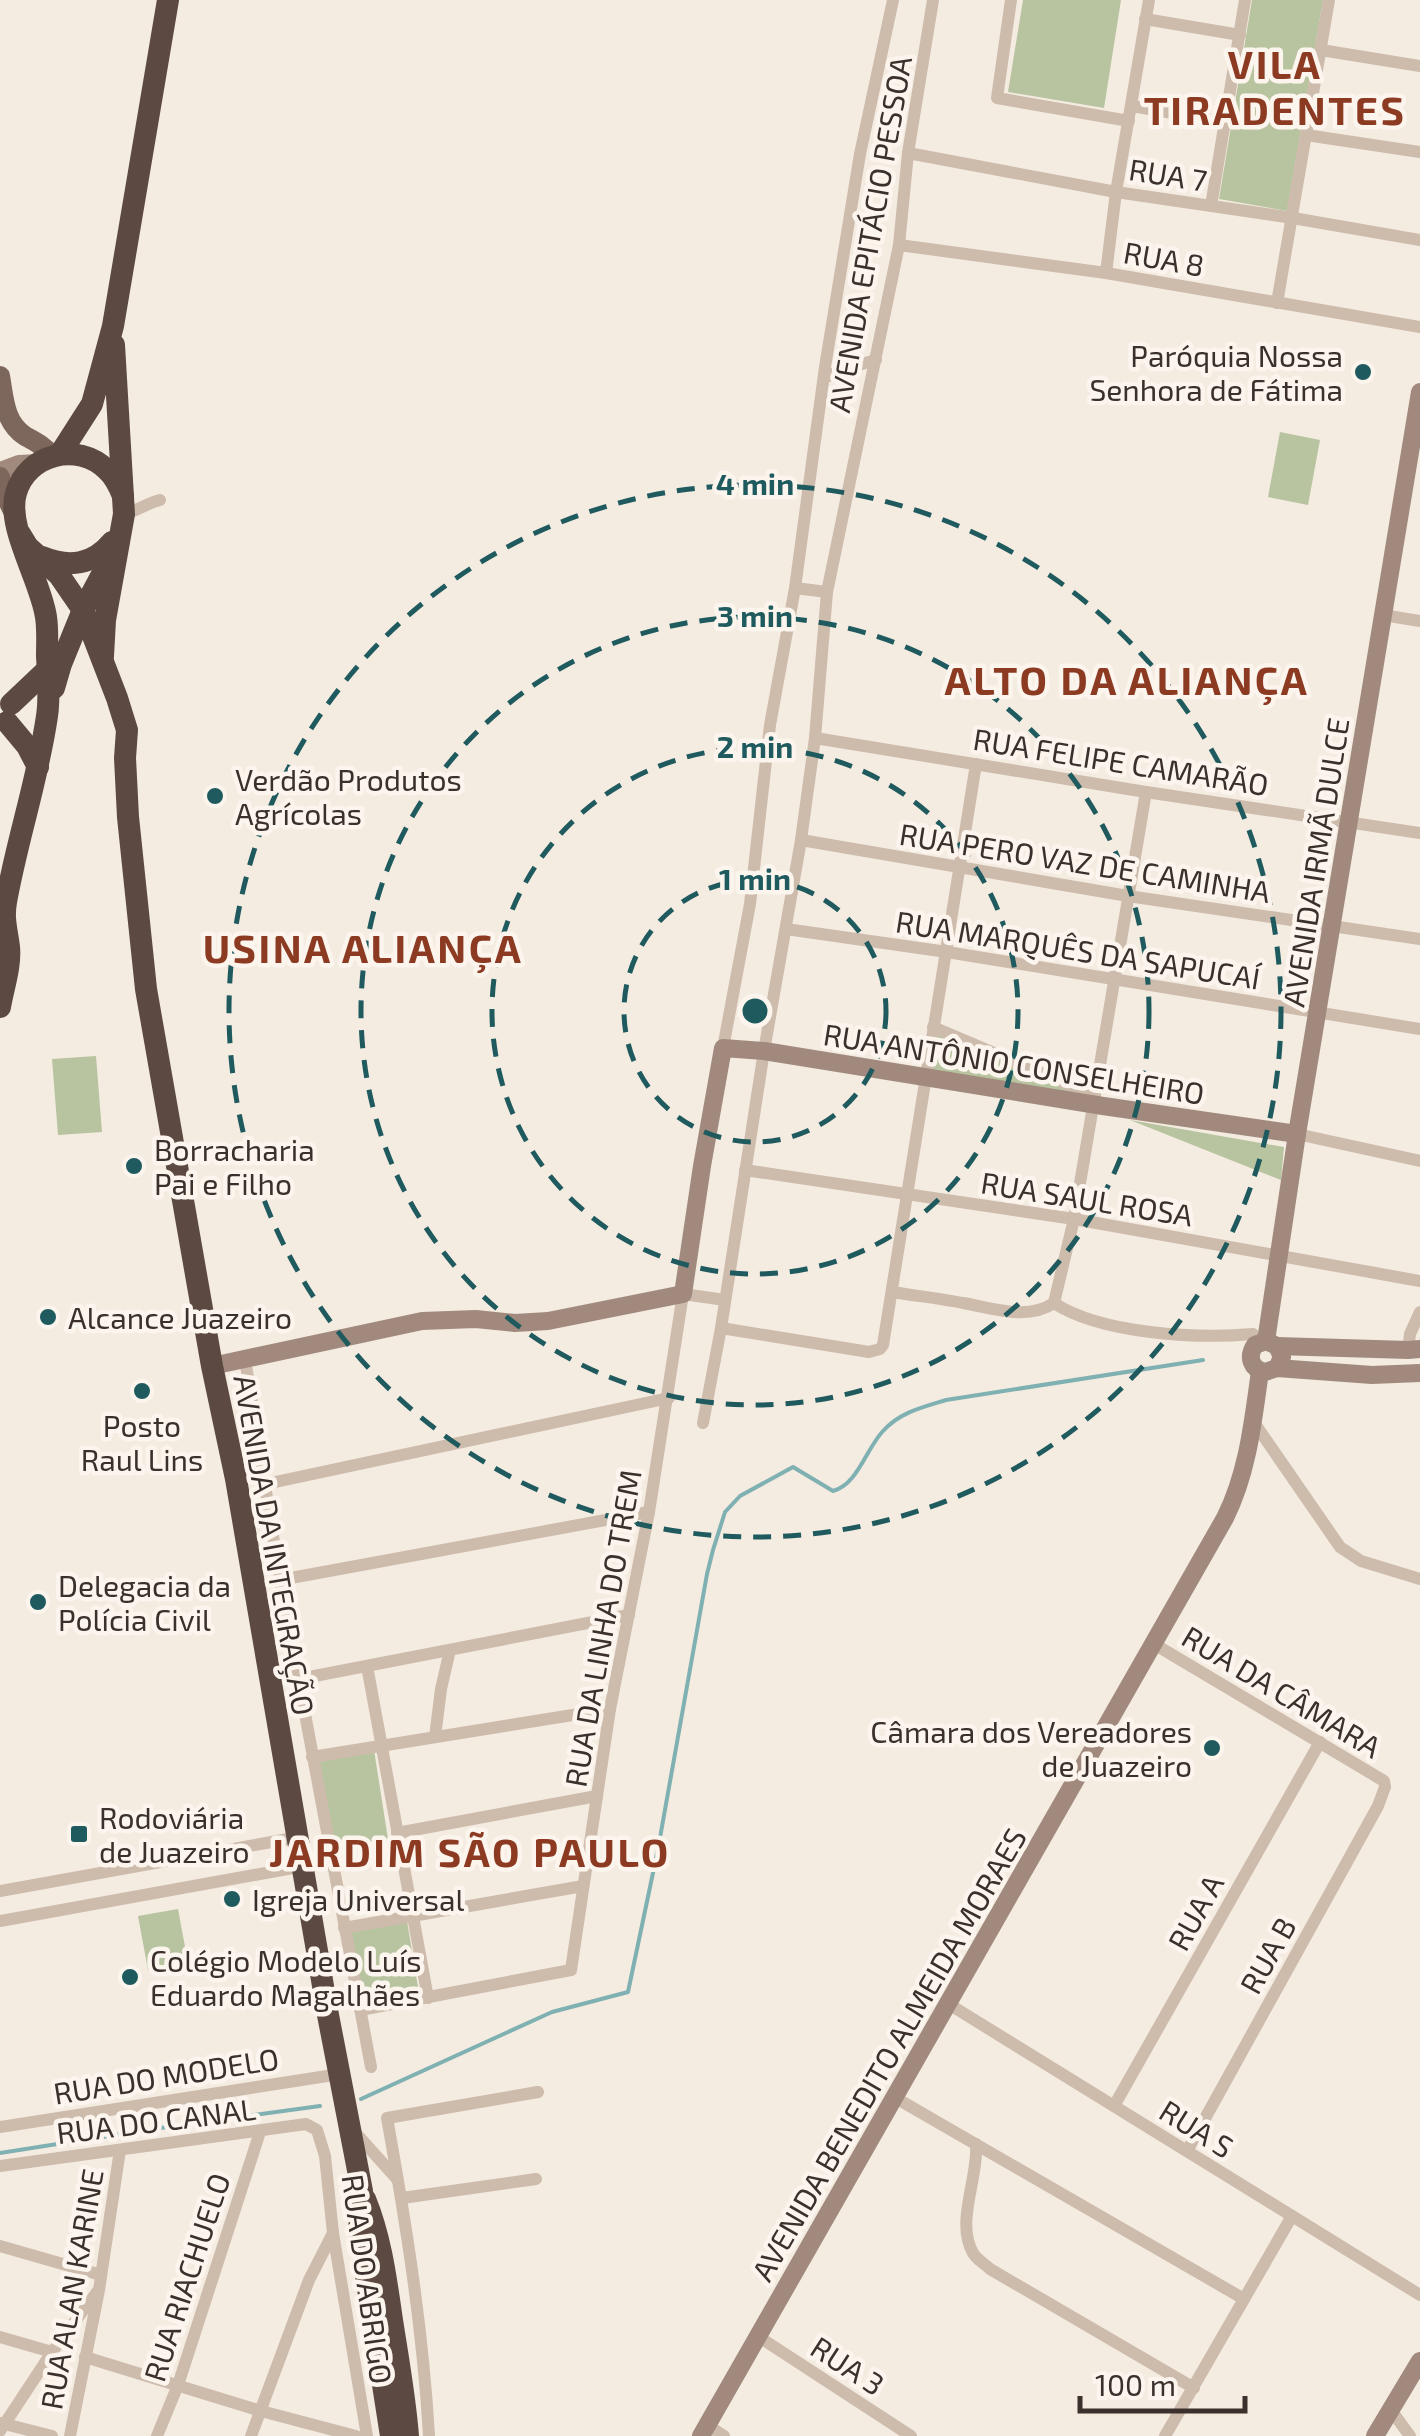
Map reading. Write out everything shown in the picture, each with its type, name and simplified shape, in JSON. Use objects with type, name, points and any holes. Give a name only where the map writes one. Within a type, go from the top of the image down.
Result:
[{"type":"highway","points":[[48,710],[46,618],[12,521],[16,492],[24,476],[50,458],[92,404],[113,326],[168,0]]},
{"type":"highway","points":[[103,665],[105,620],[119,522],[113,326]]},
{"type":"highway","points":[[0,1007],[10,950],[2,922],[48,710],[60,664],[83,610],[104,574],[119,522],[116,480],[106,468],[76,454],[50,458]]},
{"type":"highway","points":[[12,521],[28,546],[41,556],[58,563],[76,564],[94,559],[119,522]]},
{"type":"highway","name":"AVENIDA DA INTEGRAÇÃO","points":[[41,556],[83,610],[127,730],[128,818],[142,961],[362,2191],[359,2231],[391,2436]]},
{"type":"highway","points":[[38,766],[9,713],[48,669]]},
{"type":"highway","points":[[362,2191],[380,2245],[408,2436]]},
{"type":"main road","points":[[0,376],[7,415],[13,425],[43,445],[50,458],[18,464],[0,474],[12,521]]},
{"type":"main road","name":"AVENIDA IRMÃ DULCE","points":[[1266,1340],[1420,392]]},
{"type":"main road","points":[[212,1366],[422,1321],[548,1321],[683,1294],[723,1048]]},
{"type":"main road","name":"RUA ANTÔNIO CONSELHEIRO","points":[[723,1048],[1094,1100],[1297,1134]]},
{"type":"main road","points":[[1414,1349],[1266,1340],[1255,1345],[1250,1356],[1254,1367],[1268,1370],[1420,1373]]},
{"type":"main road","points":[[1266,1340],[1282,1357],[1268,1370]]},
{"type":"main road","name":"AVENIDA BENEDITO ALMEIDA MORAES","points":[[704,2431],[1234,1500],[1268,1370]]},
{"type":"main road","points":[[1375,2436],[1420,2361]]},
{"type":"street","points":[[723,1048],[750,904],[770,724],[796,588],[860,154],[894,0]]},
{"type":"street","name":"AVENIDA EPITÁCIO PESSOA","points":[[703,1423],[802,840],[828,592],[899,245],[908,153],[933,0]]},
{"type":"street","points":[[1011,0],[997,98],[1226,122]]},
{"type":"street","points":[[1106,274],[1149,0]]},
{"type":"street","points":[[1211,206],[1246,0]]},
{"type":"street","points":[[1277,303],[1330,0]]},
{"type":"street","points":[[1146,19],[1240,34]]},
{"type":"street","points":[[1321,50],[1420,66]]},
{"type":"street","points":[[1306,135],[1420,152]]},
{"type":"street","name":"RUA 7","points":[[908,153],[1116,192],[1420,240]]},
{"type":"street","name":"RUA 8","points":[[899,245],[1106,274],[1420,327]]},
{"type":"street","points":[[824,378],[876,360]]},
{"type":"street","points":[[119,522],[146,503],[160,500]]},
{"type":"street","points":[[796,588],[828,592]]},
{"type":"street","points":[[1383,615],[1420,621]]},
{"type":"street","name":"RUA FELIPE CAMARÃO","points":[[815,738],[1420,833]]},
{"type":"street","points":[[721,1328],[870,1352],[883,1345],[976,764]]},
{"type":"street","points":[[892,1292],[1005,1312],[1045,1309],[1054,1303],[1074,1219],[1146,792]]},
{"type":"street","name":"RUA PERO VAZ DE CAMINHA","points":[[802,840],[1128,896],[1420,938]]},
{"type":"street","name":"RUA MARQUÊS DA SAPUCAÍ","points":[[786,930],[947,952],[1420,1029]]},
{"type":"street","name":"RUA ANTÔNIO CONSELHEIRO","points":[[932,1028],[1094,1100]]},
{"type":"street","points":[[1297,1134],[1420,1161]]},
{"type":"street","name":"RUA SAUL ROSA","points":[[745,1170],[1074,1219],[1420,1281]]},
{"type":"street","points":[[683,1294],[725,1300]]},
{"type":"street","name":"RUA DA LINHA DO TREM","points":[[428,1998],[572,1970],[610,1709],[649,1512],[683,1294]]},
{"type":"street","points":[[1054,1303],[1085,1320],[1134,1329],[1266,1340]]},
{"type":"street","points":[[1414,1349],[1410,1334],[1420,1312]]},
{"type":"street","points":[[245,1359],[280,1580],[371,2067]]},
{"type":"street","points":[[266,1484],[668,1398]]},
{"type":"street","points":[[1252,1420],[1340,1547],[1361,1561],[1420,1578]]},
{"type":"street","points":[[280,1580],[649,1512]]},
{"type":"street","points":[[299,1679],[629,1614]]},
{"type":"street","name":"RUA DA CÂMARA","points":[[1154,1644],[1384,1781]]},
{"type":"street","points":[[435,1738],[450,1650]]},
{"type":"street","points":[[360,2010],[428,1998],[366,1666]]},
{"type":"street","points":[[312,1757],[610,1709]]},
{"type":"street","name":"RUA A","points":[[1114,2106],[1320,1742]]},
{"type":"street","name":"RUA B","points":[[1186,2151],[1378,1806],[1384,1781]]},
{"type":"street","points":[[397,1832],[597,1796]]},
{"type":"street","points":[[0,1892],[299,1837]]},
{"type":"street","points":[[180,1859],[194,1869],[187,1887]]},
{"type":"street","points":[[0,1922],[304,1866]]},
{"type":"street","points":[[344,1928],[583,1886]]},
{"type":"street","points":[[23,1887],[20,1904],[28,1916]]},
{"type":"street","name":"RUA S","points":[[947,2003],[1420,2295]]},
{"type":"street","name":"RUA DO MODELO","points":[[0,2127],[340,2074]]},
{"type":"street","points":[[428,2436],[426,2388],[402,2198],[387,2118],[538,2092]]},
{"type":"street","points":[[894,2097],[1244,2300]]},
{"type":"street","name":"RUA DO CANAL","points":[[0,2166],[306,2124],[317,2130]]},
{"type":"street","points":[[348,2126],[398,2180]]},
{"type":"street","name":"RUA DO ABRIGO","points":[[317,2130],[325,2156],[333,2232],[367,2436]]},
{"type":"street","name":"RUA RIACHUELO","points":[[157,2436],[178,2384],[260,2132]]},
{"type":"street","points":[[976,2144],[974,2182],[967,2203],[973,2255],[990,2269],[1194,2388]]},
{"type":"street","name":"RUA ALAN KARINE","points":[[70,2436],[99,2290],[120,2150]]},
{"type":"street","points":[[402,2198],[536,2178]]},
{"type":"street","points":[[1164,2436],[1292,2216]]},
{"type":"street","points":[[251,2436],[309,2280],[333,2232]]},
{"type":"street","points":[[0,2246],[101,2274]]},
{"type":"street","points":[[52,2436],[2,2426],[99,2290]]},
{"type":"street","points":[[0,2336],[52,2352]]},
{"type":"street","name":"RUA 3","points":[[758,2337],[911,2436]]},
{"type":"street","points":[[86,2358],[353,2436],[360,2402]]},
{"type":"street","points":[[1390,2410],[1410,2436]]},
{"type":"street","points":[[704,2431],[724,2436]]},
{"type":"green space","points":[[1023,0],[1121,0],[1104,108],[1008,92]]},
{"type":"green space","points":[[1252,0],[1323,0],[1287,211],[1219,199]]},
{"type":"green space","points":[[1280,432],[1320,440],[1308,505],[1268,497]]},
{"type":"green space","points":[[937,1032],[1088,1097],[932,1072]]},
{"type":"green space","points":[[96,1056],[102,1132],[58,1135],[52,1059]]},
{"type":"green space","points":[[1130,1120],[1284,1147],[1281,1180]]},
{"type":"green space","points":[[374,1750],[388,1839],[335,1848],[318,1760]]},
{"type":"green space","points":[[178,1909],[188,1963],[148,1970],[138,1916]]},
{"type":"green space","points":[[407,1921],[419,1993],[362,2002],[350,1930]]},
{"type":"waterway","points":[[361,2099],[552,2012],[628,1992],[707,1574],[725,1512],[740,1496],[793,1467],[833,1491],[842,1487],[890,1424],[912,1411],[946,1400],[1203,1360]]},
{"type":"waterway","points":[[0,2153],[320,2106]]},
{"type":"place","name":"Paróquia Nossa Senhora de Fátima","points":[[1363,372]]},
{"type":"place","name":"Verdão Produtos Agrícolas","points":[[215,796]]},
{"type":"place","name":"Borracharia Pai e Filho","points":[[134,1166]]},
{"type":"place","name":"Alcance Juazeiro","points":[[48,1317]]},
{"type":"place","name":"Posto Raul Lins","points":[[142,1391]]},
{"type":"place","name":"Delegacia da Polícia Civil","points":[[38,1602]]},
{"type":"place","name":"Câmara dos Vereadores de Juazeiro","points":[[1212,1748]]},
{"type":"place","name":"Rodoviária de Juazeiro","points":[[79,1834]]},
{"type":"place","name":"Igreja Universal","points":[[232,1899]]},
{"type":"place","name":"Colégio Modelo Luís Eduardo Magalhães","points":[[130,1977]]},
{"type":"district","name":"VILA TIRADENTES","points":[[1275,86]]},
{"type":"district","name":"ALTO DA ALIANÇA","points":[[1127,679]]},
{"type":"district","name":"USINA ALIANÇA","points":[[363,947]]},
{"type":"district","name":"JARDIM SÃO PAULO","points":[[470,1851]]}]
